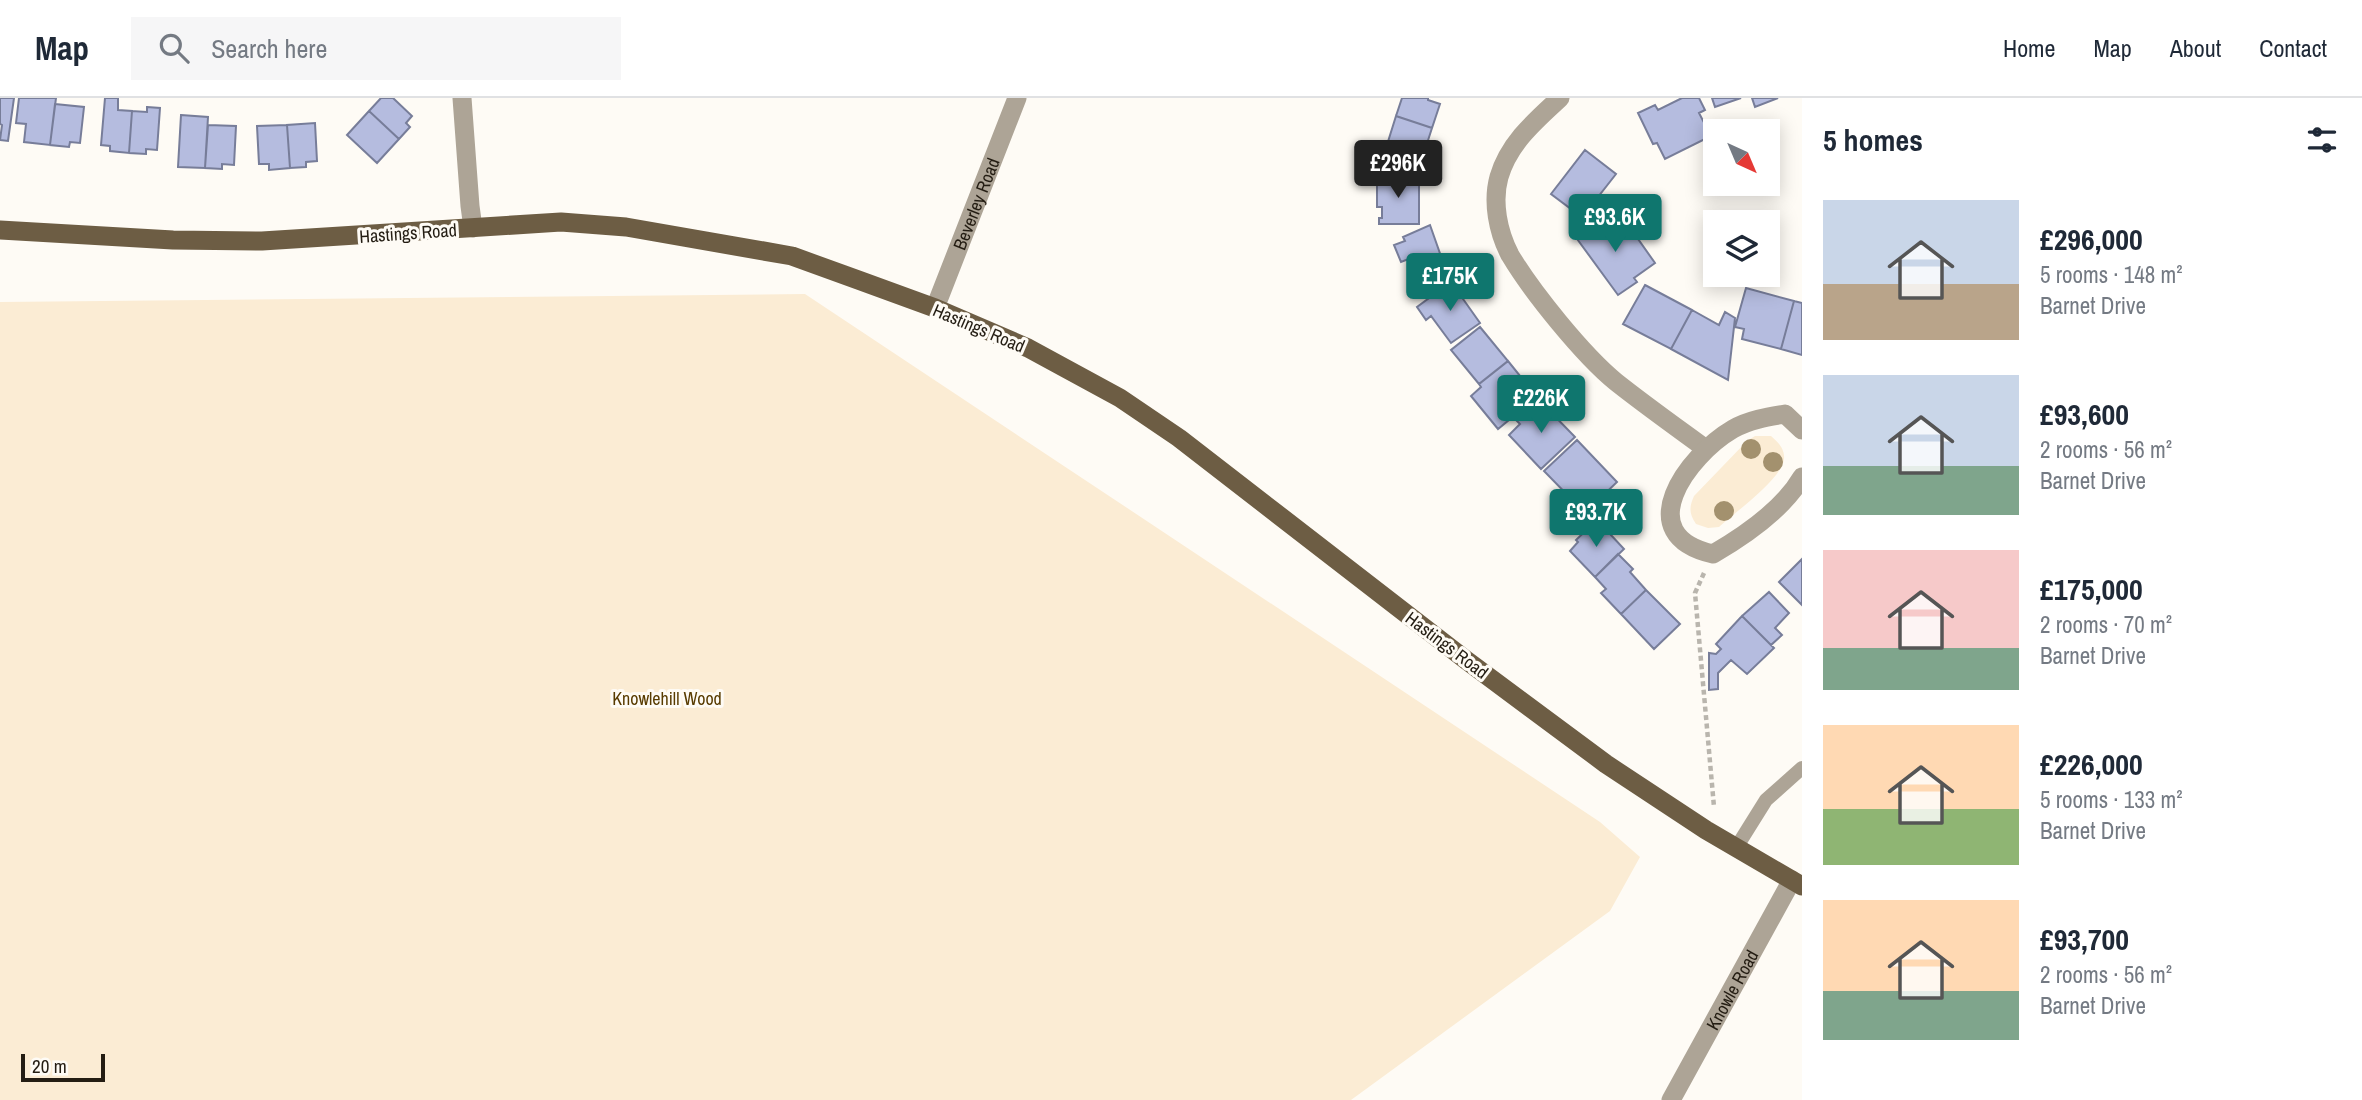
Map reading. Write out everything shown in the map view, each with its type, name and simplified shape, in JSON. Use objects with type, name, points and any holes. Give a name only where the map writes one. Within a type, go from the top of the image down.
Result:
[{"type":"main road","name":"Hastings Road","points":[[0,230],[160,240],[261,241],[561,222],[626,227],[792,256],[935,308],[1028,348],[1120,398],[1179,438],[1573,740],[1706,830],[1797,883]]},
{"type":"street","points":[[462,98],[473,228]]},
{"type":"street","name":"Beverley Road","points":[[935,308],[1017,98]]},
{"type":"street","points":[[1560,98],[1520,135],[1506,158],[1498,179],[1495,202],[1499,226],[1510,254],[1559,320],[1614,380],[1706,449]]},
{"type":"street","points":[[1802,430],[1785,414],[1761,417],[1733,429],[1706,449],[1677,487],[1670,506],[1672,528],[1679,539],[1694,550],[1713,554],[1744,536],[1802,477]]},
{"type":"street","name":"Knowle Road","points":[[1671,1100],[1797,883]]},
{"type":"lane","points":[[1736,848],[1766,800],[1802,768]]},
{"type":"path","points":[[1706,830],[1714,807],[1695,593],[1713,554]]},
{"type":"green space","name":"Knowlehill Wood","points":[[805,294],[1600,822],[1640,857],[1610,911],[1351,1100],[0,1100],[0,302]]},
{"type":"green space","points":[[1755,436],[1771,436],[1782,449],[1784,459],[1775,476],[1719,527],[1708,528],[1696,524],[1690,510],[1694,496]]},
{"type":"building","points":[[0,98],[14,98],[8,141],[0,140]]},
{"type":"building","points":[[19,98],[56,98],[50,145],[24,142],[26,124],[16,123]]},
{"type":"building","points":[[105,98],[118,98],[118,110],[132,111],[129,153],[110,151],[110,146],[101,145]]},
{"type":"building","points":[[381,98],[393,98],[412,116],[406,123],[410,127],[399,139],[369,111]]},
{"type":"building","points":[[1402,98],[1428,98],[1440,104],[1432,128],[1396,116]]},
{"type":"building","points":[[1682,98],[1699,98],[1705,110],[1699,113],[1703,121],[1703,140],[1665,159],[1657,143],[1653,144],[1638,113],[1655,105],[1658,110]]},
{"type":"building","points":[[1712,98],[1741,98],[1715,107]]},
{"type":"building","points":[[1752,98],[1778,98],[1755,107]]},
{"type":"building","points":[[55,104],[84,107],[80,143],[70,142],[69,147],[50,145]]},
{"type":"building","points":[[147,107],[160,108],[157,150],[146,149],[146,154],[129,153],[132,111],[147,112]]},
{"type":"building","points":[[369,111],[399,139],[377,163],[347,135]]},
{"type":"building","points":[[181,115],[208,117],[205,168],[178,167]]},
{"type":"building","points":[[1396,116],[1432,128],[1422,159],[1386,148]]},
{"type":"building","points":[[315,123],[317,161],[306,162],[306,167],[290,168],[287,125]]},
{"type":"building","points":[[208,125],[236,126],[234,165],[222,164],[222,169],[205,168]]},
{"type":"building","points":[[287,125],[290,168],[269,170],[269,164],[259,164],[257,126]]},
{"type":"building","points":[[1585,150],[1616,174],[1594,202],[1587,196],[1575,212],[1551,194]]},
{"type":"building","points":[[1377,176],[1413,176],[1413,180],[1419,180],[1419,224],[1379,224],[1382,207],[1377,207]]},
{"type":"building","points":[[1590,219],[1603,238],[1626,222],[1655,263],[1634,278],[1637,282],[1618,295],[1572,232]]},
{"type":"building","points":[[1430,225],[1449,279],[1427,288],[1421,272],[1417,273],[1411,258],[1401,262],[1394,245],[1405,241],[1403,237]]},
{"type":"building","points":[[1451,282],[1480,323],[1451,343],[1431,316],[1426,320],[1417,307]]},
{"type":"building","points":[[1645,285],[1692,310],[1671,349],[1623,324]]},
{"type":"building","points":[[1746,288],[1794,301],[1781,349],[1742,339],[1744,329],[1735,327]]},
{"type":"building","points":[[1794,301],[1802,303],[1802,355],[1781,349]]},
{"type":"building","points":[[1692,310],[1719,325],[1725,312],[1735,318],[1728,380],[1671,349]]},
{"type":"building","points":[[1480,327],[1508,361],[1479,384],[1451,350]]},
{"type":"building","points":[[1508,361],[1537,397],[1498,429],[1471,396],[1481,387],[1479,384]]},
{"type":"building","points":[[1539,400],[1575,437],[1541,469],[1509,435],[1520,424],[1517,421]]},
{"type":"building","points":[[1577,440],[1617,482],[1585,513],[1544,471]]},
{"type":"building","points":[[1597,520],[1624,549],[1595,577],[1570,551],[1578,542],[1576,540]]},
{"type":"building","points":[[1618,554],[1633,569],[1630,572],[1646,590],[1621,614],[1601,593],[1606,589],[1595,577]]},
{"type":"building","points":[[1802,559],[1802,605],[1779,582]]},
{"type":"building","points":[[1646,590],[1680,624],[1654,649],[1621,614]]},
{"type":"building","points":[[1769,592],[1789,613],[1775,628],[1782,635],[1771,645],[1742,616]]},
{"type":"building","points":[[1742,616],[1774,648],[1747,674],[1731,660],[1718,673],[1718,689],[1709,690],[1709,653],[1716,654],[1721,649],[1716,644]]}]
